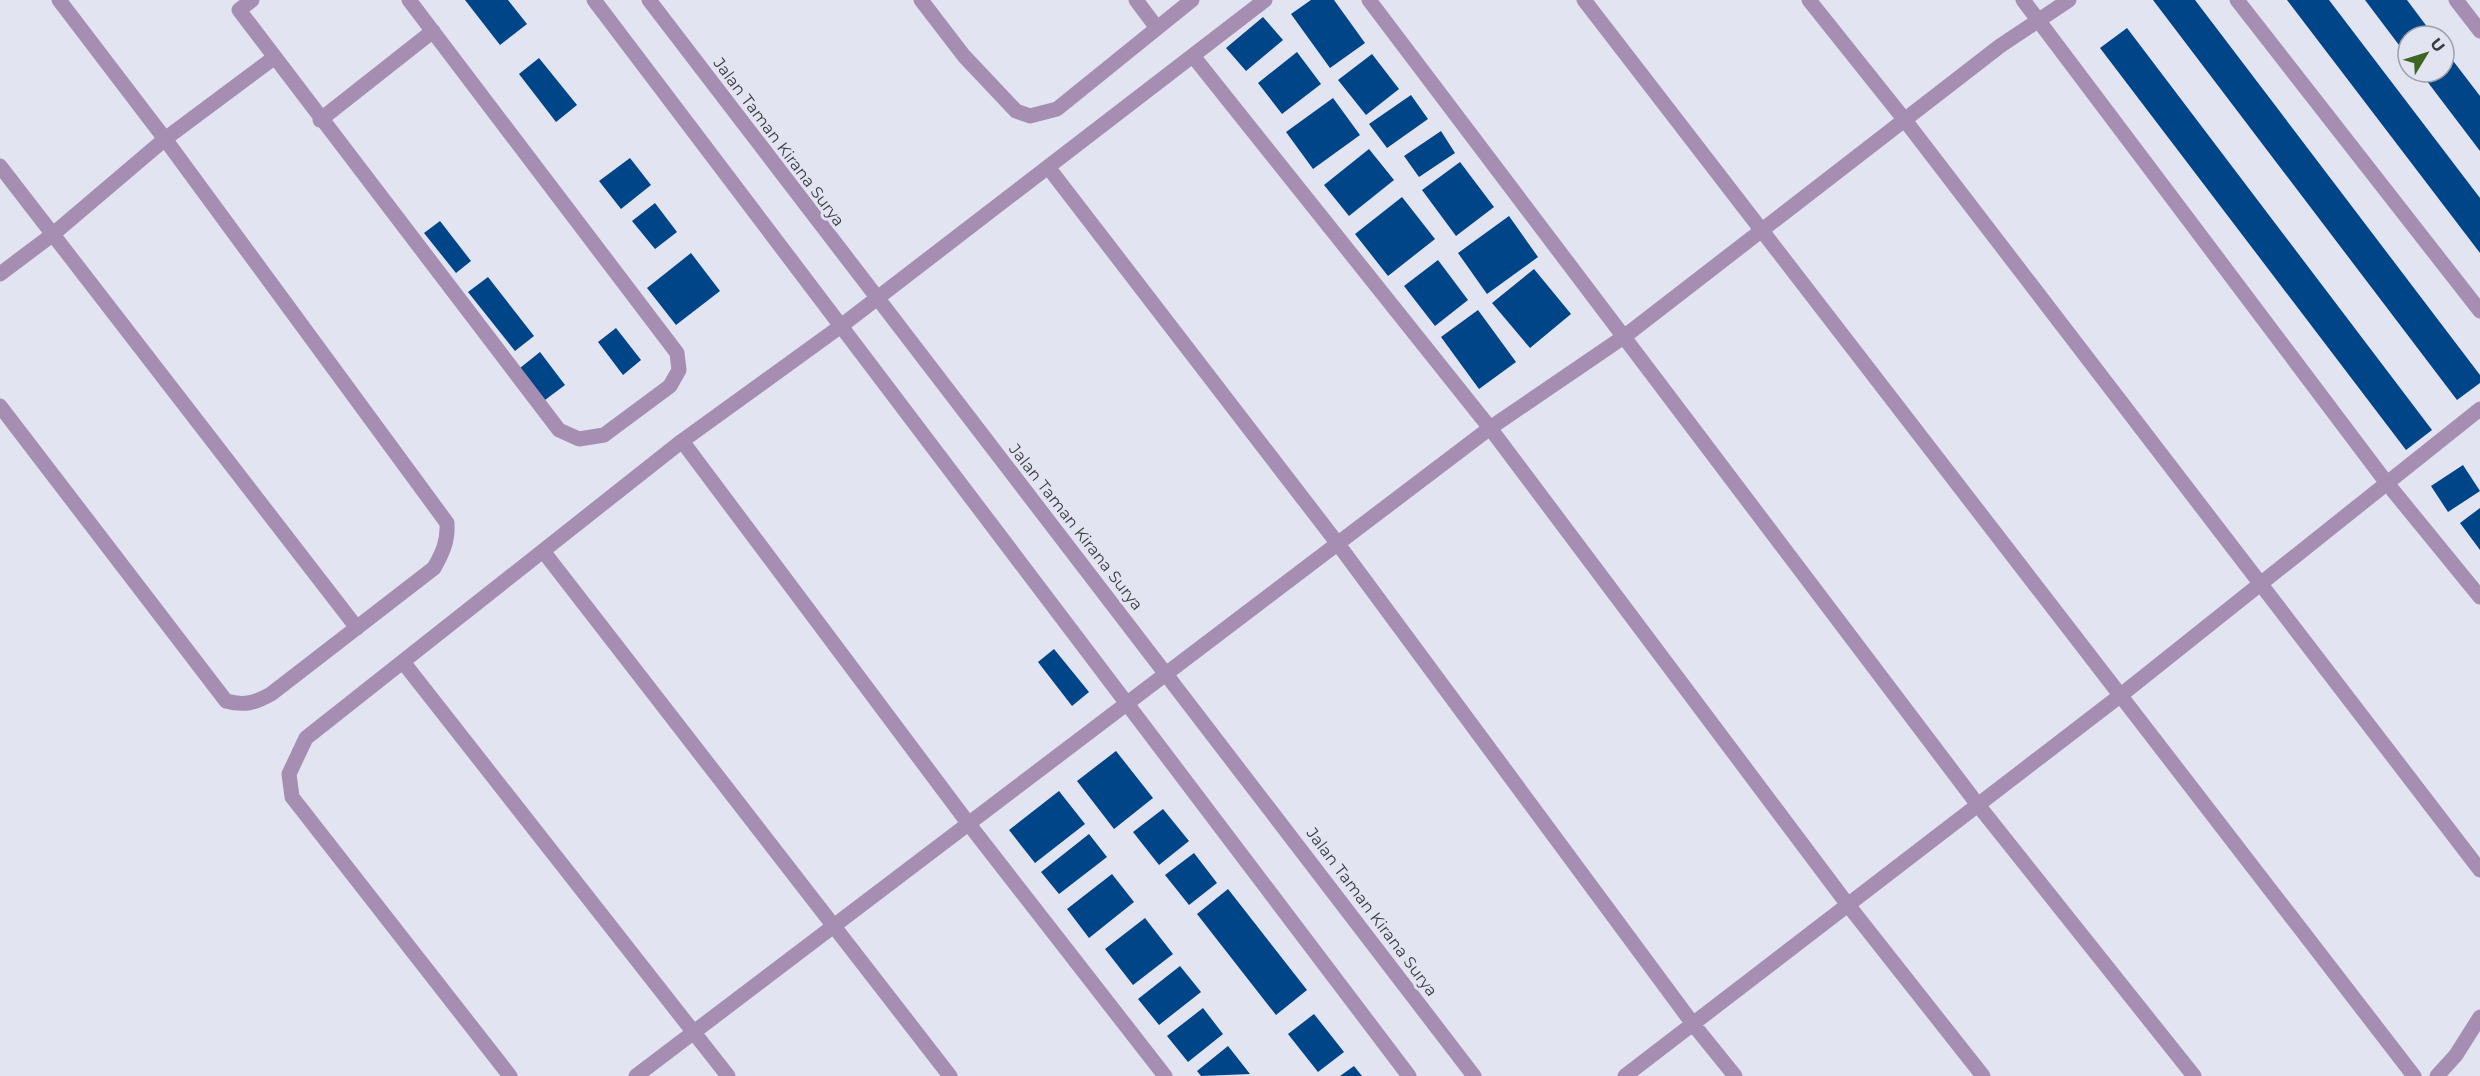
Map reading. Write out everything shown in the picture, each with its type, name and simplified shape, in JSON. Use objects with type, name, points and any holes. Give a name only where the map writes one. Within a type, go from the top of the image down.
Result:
[{"type":"street","points":[[0,406],[226,701],[240,705],[257,702],[271,694],[434,568],[448,537],[447,523],[165,139],[59,0]]},
{"type":"street","points":[[252,0],[235,5],[559,430],[579,439],[604,435],[670,386],[679,370],[677,353],[409,0]]},
{"type":"street","points":[[594,0],[1409,1076]]},
{"type":"street","name":"Jalan Taman Kirana Surya","points":[[649,0],[876,298],[1169,674],[1474,1076]]},
{"type":"street","points":[[921,0],[964,56],[1016,111],[1030,116],[1058,109],[1192,0]]},
{"type":"street","points":[[1136,0],[1157,28]]},
{"type":"street","points":[[510,1076],[292,796],[289,774],[306,738],[682,441],[841,326],[1265,0]]},
{"type":"street","points":[[1369,0],[1978,805],[2194,1076]]},
{"type":"street","points":[[1584,0],[1763,229],[2414,1076]]},
{"type":"street","points":[[1809,0],[1904,119],[2480,870]]},
{"type":"street","points":[[2023,0],[2386,482],[2480,597]]},
{"type":"street","points":[[636,1076],[968,823],[1169,674],[1490,428],[1625,336],[1904,119],[2038,19],[2069,0]]},
{"type":"street","points":[[2237,0],[2480,311]]},
{"type":"street","points":[[2456,0],[2480,31]]},
{"type":"street","points":[[321,120],[433,31]]},
{"type":"street","points":[[1193,56],[1490,428],[1848,905],[1983,1076]]},
{"type":"street","points":[[0,274],[52,235],[165,139],[275,57]]},
{"type":"street","points":[[0,166],[357,628]]},
{"type":"street","points":[[1048,166],[1338,544],[1693,1024],[1735,1076]]},
{"type":"street","points":[[1625,1076],[2121,695],[2480,409]]},
{"type":"street","points":[[682,441],[968,823],[1165,1076]]},
{"type":"street","points":[[543,550],[950,1076]]},
{"type":"street","points":[[403,662],[728,1076]]},
{"type":"street","points":[[2437,1076],[2456,1055],[2480,1017]]},
{"type":"building","points":[[465,0],[508,0],[527,24],[500,45]]},
{"type":"building","points":[[1311,0],[1334,0],[1365,43],[1330,68],[1291,14]]},
{"type":"building","points":[[2153,0],[2195,0],[2480,375],[2480,383],[2457,400]]},
{"type":"building","points":[[2287,0],[2329,0],[2480,198],[2480,253]]},
{"type":"building","points":[[2365,0],[2407,0],[2425,24],[2396,24],[2396,41]]},
{"type":"building","points":[[1263,17],[1283,40],[1246,71],[1226,48]]},
{"type":"building","points":[[2127,28],[2432,430],[2406,450],[2100,48]]},
{"type":"building","points":[[1297,52],[1321,84],[1282,114],[1258,83]]},
{"type":"building","points":[[1372,54],[1399,89],[1366,115],[1338,80]]},
{"type":"building","points":[[539,58],[577,105],[556,122],[519,74]]},
{"type":"building","points":[[2456,65],[2480,96],[2480,151],[2429,84],[2456,84]]},
{"type":"building","points":[[1411,95],[1428,119],[1387,148],[1369,124]]},
{"type":"building","points":[[1333,98],[1360,135],[1313,169],[1286,132]]},
{"type":"building","points":[[1441,131],[1455,153],[1419,177],[1404,156]]},
{"type":"building","points":[[1369,149],[1394,180],[1349,216],[1324,185]]},
{"type":"building","points":[[630,158],[651,185],[621,209],[599,181]]},
{"type":"building","points":[[1460,162],[1494,207],[1456,236],[1422,190]]},
{"type":"building","points":[[1402,197],[1435,239],[1388,276],[1355,234]]},
{"type":"building","points":[[655,203],[677,232],[655,249],[632,221]]},
{"type":"building","points":[[1509,216],[1538,257],[1487,294],[1458,253]]},
{"type":"building","points":[[440,221],[471,261],[456,273],[424,233]]},
{"type":"building","points":[[691,253],[720,291],[676,325],[647,288]]},
{"type":"building","points":[[1438,260],[1468,300],[1435,326],[1404,286]]},
{"type":"building","points":[[1534,269],[1571,314],[1530,348],[1492,303]]},
{"type":"building","points":[[488,277],[534,336],[515,351],[468,292]]},
{"type":"building","points":[[1478,310],[1516,362],[1479,389],[1441,337]]},
{"type":"building","points":[[616,328],[641,360],[623,375],[598,342]]},
{"type":"building","points":[[540,352],[565,385],[545,400],[520,368]]},
{"type":"building","points":[[2463,465],[2480,491],[2448,512],[2431,486]]},
{"type":"building","points":[[2480,508],[2480,550],[2460,523]]},
{"type":"building","points":[[1054,649],[1089,692],[1072,706],[1038,662]]},
{"type":"building","points":[[1116,751],[1153,798],[1114,829],[1077,781]]},
{"type":"building","points":[[1059,791],[1085,824],[1035,863],[1009,830]]},
{"type":"building","points":[[1163,809],[1189,841],[1159,865],[1133,832]]},
{"type":"building","points":[[1089,834],[1107,857],[1059,894],[1041,872]]},
{"type":"building","points":[[1194,853],[1217,883],[1189,905],[1165,875]]},
{"type":"building","points":[[1112,874],[1134,902],[1089,938],[1067,909]]},
{"type":"building","points":[[1228,889],[1307,990],[1276,1015],[1197,914]]},
{"type":"building","points":[[1145,918],[1173,954],[1133,985],[1105,949]]},
{"type":"building","points":[[1180,966],[1201,992],[1159,1025],[1138,999]]},
{"type":"building","points":[[1203,1008],[1223,1034],[1188,1062],[1167,1036]]},
{"type":"building","points":[[1314,1014],[1344,1052],[1318,1072],[1288,1034]]},
{"type":"building","points":[[1228,1046],[1250,1074],[1201,1076],[1197,1071]]},
{"type":"building","points":[[1354,1066],[1362,1076],[1340,1076]]}]
